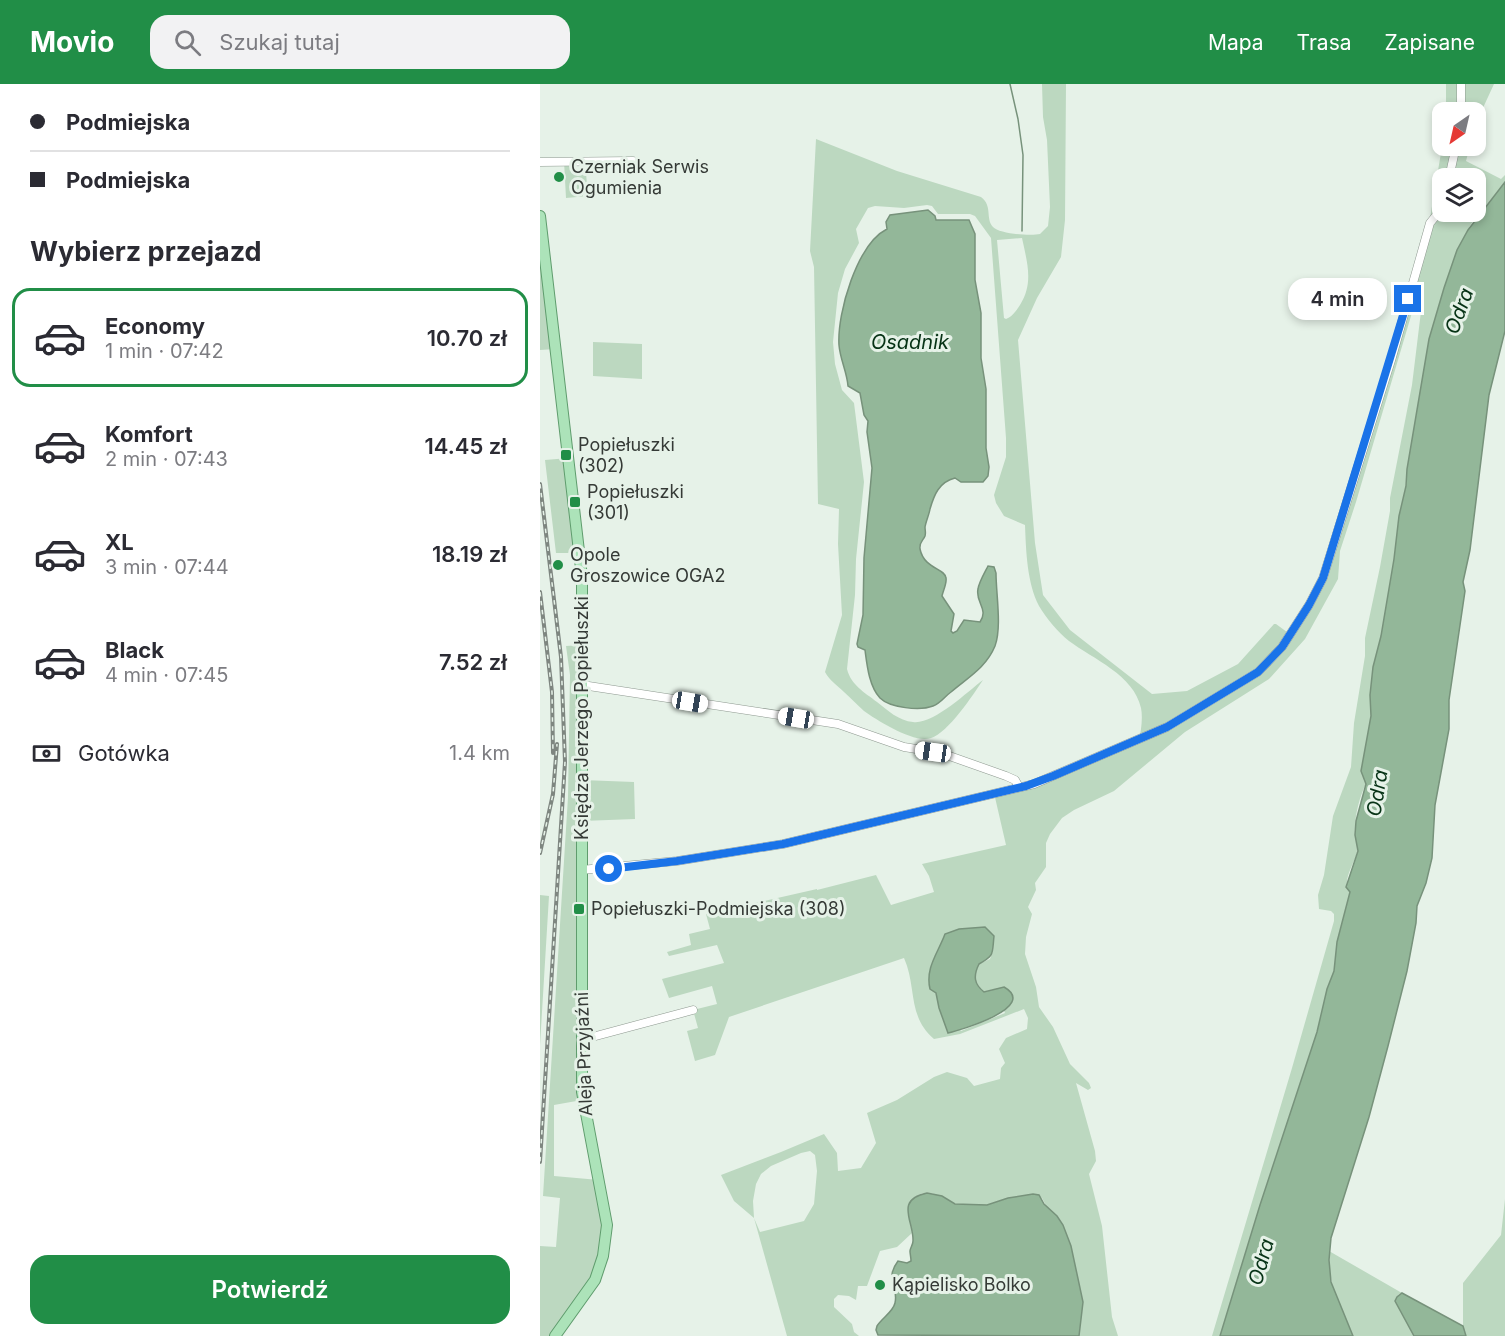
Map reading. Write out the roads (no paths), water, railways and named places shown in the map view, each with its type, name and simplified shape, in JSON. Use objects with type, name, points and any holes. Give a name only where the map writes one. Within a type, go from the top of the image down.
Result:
[{"type":"main road","name":"Księdza Jerzego Popiełuszki","points":[[540,216],[581,568],[581,866]]},
{"type":"main road","name":"Aleja Przyjaźni","points":[[555,1336],[595,1280],[603,1256],[606,1236],[606,1212],[582,1100],[581,866]]},
{"type":"street","points":[[1461,84],[1461,102]]},
{"type":"street","points":[[540,162],[633,161]]},
{"type":"street","points":[[581,866],[668,863],[783,844],[1019,787],[1053,776],[1173,724],[1258,672],[1282,647],[1323,578],[1432,221]]},
{"type":"street","points":[[582,686],[838,724],[904,747],[941,753],[1006,776],[1015,780],[1019,787]]},
{"type":"street","points":[[581,1040],[693,1010]]},
{"type":"water","name":"Odra","points":[[1505,182],[1505,331],[1489,395],[1470,550],[1463,582],[1465,591],[1449,700],[1449,729],[1435,805],[1432,858],[1417,906],[1407,971],[1388,1046],[1369,1117],[1331,1238],[1329,1260],[1331,1282],[1353,1336],[1220,1336],[1317,1032],[1327,989],[1334,971],[1337,942],[1350,892],[1346,887],[1358,851],[1355,835],[1356,821],[1366,784],[1361,771],[1371,716],[1370,695],[1373,667],[1381,636],[1429,339],[1457,250],[1474,222],[1486,222],[1486,207]]},
{"type":"water","name":"Osadnik","points":[[928,210],[936,220],[969,220],[975,234],[975,280],[981,313],[981,358],[986,389],[986,448],[989,467],[988,476],[983,482],[961,482],[955,478],[941,486],[935,494],[920,549],[926,561],[945,575],[946,582],[942,596],[954,614],[951,631],[953,633],[964,620],[980,622],[983,609],[978,598],[978,589],[988,566],[994,567],[996,573],[998,620],[995,646],[981,667],[936,705],[927,708],[913,708],[891,704],[880,698],[871,681],[865,650],[857,644],[863,615],[864,558],[872,468],[867,432],[868,421],[864,415],[860,393],[848,386],[839,345],[839,331],[845,298],[858,264],[876,237],[887,229],[886,222],[890,215]]},
{"type":"water","points":[[985,927],[994,936],[993,950],[988,958],[979,964],[975,976],[976,983],[984,992],[1004,987],[1012,995],[1012,1002],[1005,1010],[994,1016],[948,1033],[936,993],[930,989],[929,974],[933,961],[945,934],[959,929]]},
{"type":"water","points":[[927,1193],[942,1196],[955,1204],[987,1205],[1008,1198],[1039,1195],[1063,1225],[1071,1246],[1083,1302],[1079,1336],[878,1335],[877,1326],[895,1303],[892,1278],[894,1268],[898,1261],[907,1263],[911,1261],[913,1233],[908,1206],[917,1196]]},
{"type":"water","points":[[1402,1293],[1463,1326],[1466,1336],[1414,1336],[1395,1301]]},
{"type":"waterway","points":[[1010,84],[1023,155],[1022,231]]},
{"type":"railway","points":[[540,484],[561,657],[565,762],[540,1162]]},
{"type":"railway","points":[[540,592],[552,692],[553,753]]},
{"type":"railway","points":[[540,853],[553,794],[557,744]]},
{"type":"place","name":"Czerniak Serwis Ogumienia","points":[[559,177]]},
{"type":"place","name":"Popiełuszki (302)","points":[[566,455]]},
{"type":"place","name":"Popiełuszki (301)","points":[[575,502]]},
{"type":"place","name":"Opole Groszowice OGA2","points":[[558,565]]},
{"type":"place","name":"Popiełuszki-Podmiejska (308)","points":[[579,909]]},
{"type":"place","name":"Kąpielisko Bolko","points":[[880,1285]]}]
